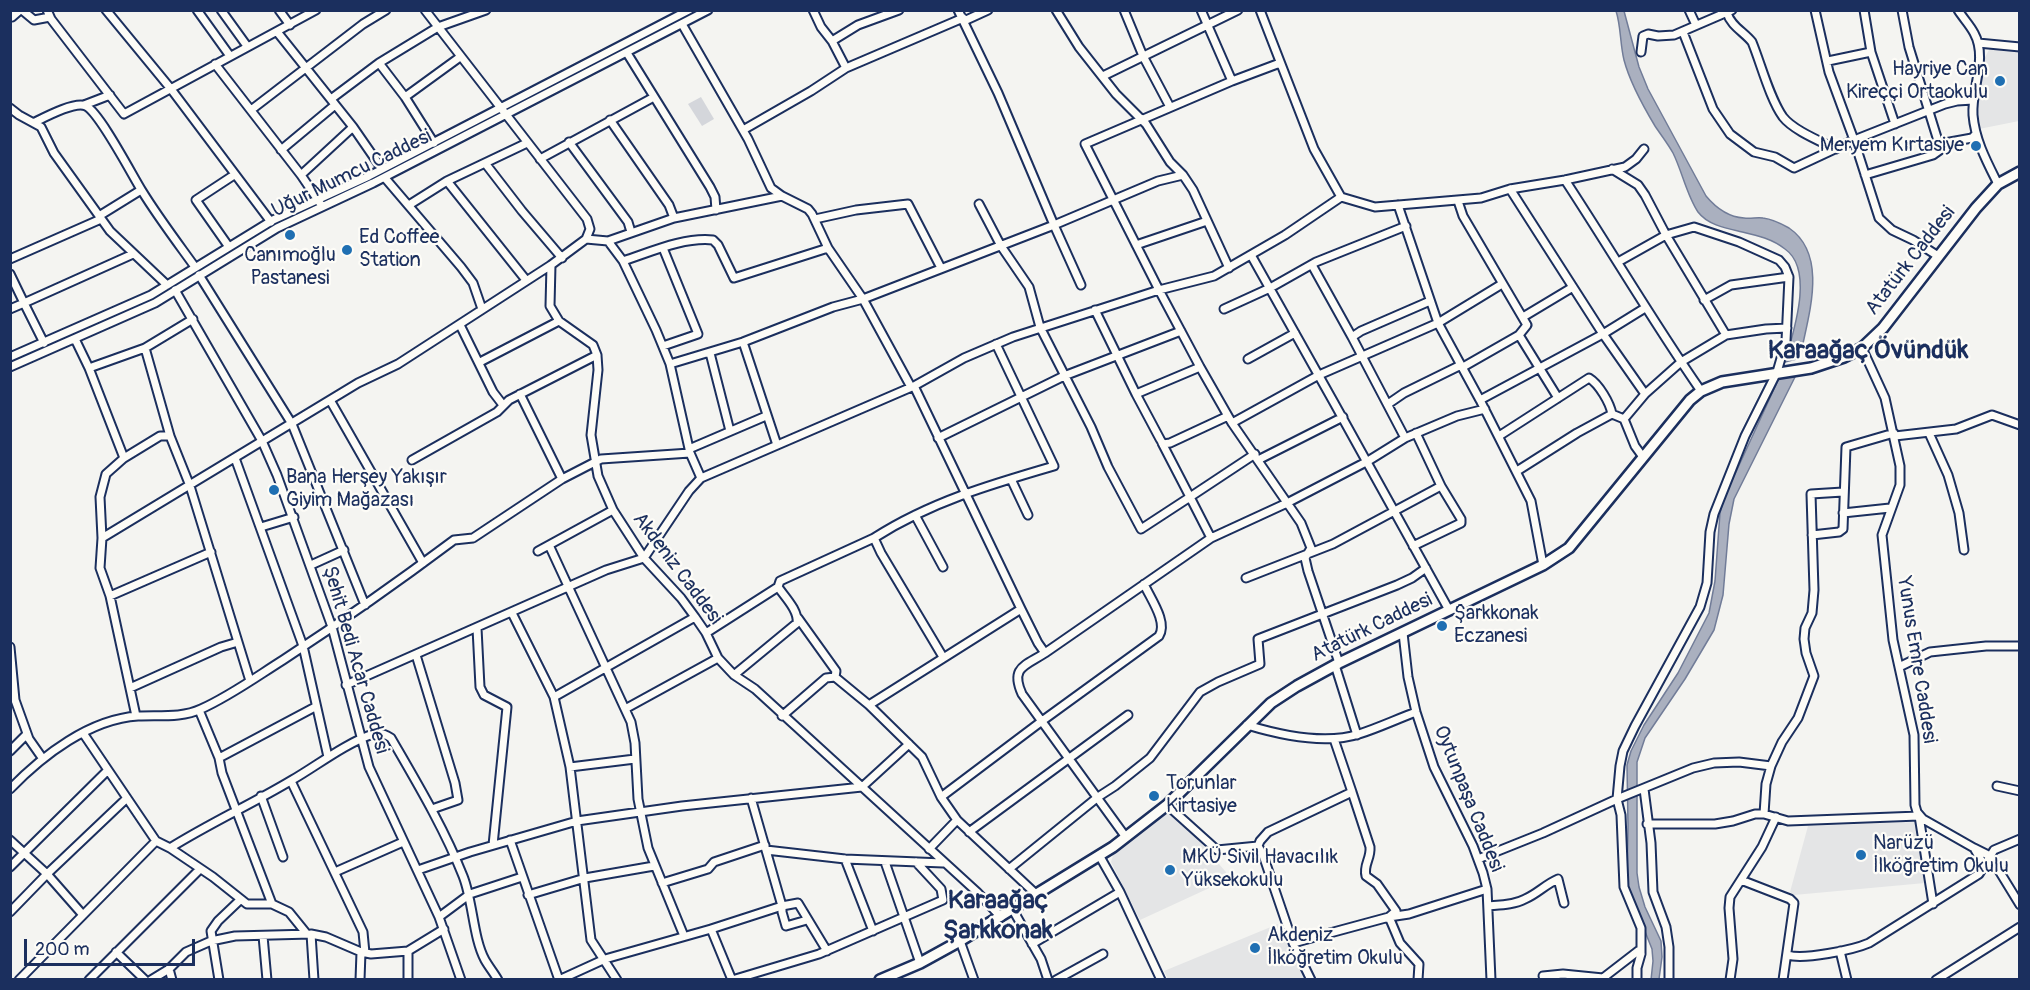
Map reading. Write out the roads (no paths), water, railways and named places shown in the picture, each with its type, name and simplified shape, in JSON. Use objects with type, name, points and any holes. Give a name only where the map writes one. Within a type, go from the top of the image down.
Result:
[{"type":"main road","name":"Atatürk Caddesi","points":[[880,980],[920,963],[960,941],[1099,855],[1167,805],[1271,703],[1297,686],[1337,664],[1543,565],[1569,548],[1690,400],[1701,392],[1722,382],[1811,368],[1844,357],[1862,348],[1883,328],[1976,208],[1998,184],[2019,172]]},
{"type":"street","points":[[12,17],[21,10],[34,20],[49,14],[124,114],[247,46],[278,33],[316,10]]},
{"type":"street","points":[[106,10],[171,89],[271,222]]},
{"type":"street","points":[[197,10],[230,56]]},
{"type":"street","points":[[221,10],[247,46]]},
{"type":"street","points":[[279,10],[290,25]]},
{"type":"street","points":[[251,110],[363,24],[386,10]]},
{"type":"street","points":[[102,538],[358,383],[398,364],[551,265],[586,239],[590,229],[587,219],[425,10]]},
{"type":"street","points":[[281,150],[379,63],[463,14],[486,10]]},
{"type":"street","name":"Uğur Mumcu Caddesi","points":[[10,357],[151,295],[271,222],[434,143],[674,14],[689,10]]},
{"type":"street","name":"Uğur Mumcu Caddesi","points":[[10,366],[155,303],[277,228],[385,178],[708,10]]},
{"type":"street","points":[[813,10],[846,68]]},
{"type":"street","points":[[832,41],[858,26],[899,10]]},
{"type":"street","points":[[958,10],[1081,285]]},
{"type":"street","points":[[743,130],[846,68],[988,10]]},
{"type":"street","points":[[1056,10],[1069,35],[1116,94],[1141,119],[1170,162],[1183,175],[1193,190],[1229,268]]},
{"type":"street","points":[[1124,10],[1143,56],[1170,107]]},
{"type":"street","points":[[1201,10],[1232,81]]},
{"type":"street","points":[[1103,76],[1208,27],[1238,10]]},
{"type":"street","points":[[1260,10],[1314,149],[1341,197],[1376,207],[1480,198],[1510,189],[1625,167],[1644,149]]},
{"type":"street","points":[[1689,10],[1696,25]]},
{"type":"street","points":[[1815,10],[1833,83],[1879,219],[1885,225],[1938,256]]},
{"type":"street","points":[[1864,10],[1871,52],[1894,124]]},
{"type":"street","points":[[1865,175],[1940,150],[1909,48],[1902,10]]},
{"type":"street","points":[[1958,10],[1975,34],[1978,43],[1980,54],[1973,100],[1976,135],[1998,184]]},
{"type":"street","points":[[1641,52],[1643,36],[1648,34],[1666,36],[1683,32],[1730,12],[1730,20],[1752,42],[1775,104],[1784,118],[1809,135],[1836,149]]},
{"type":"street","points":[[682,24],[743,130],[771,188],[808,209],[828,248],[863,299],[913,387],[1021,609],[1038,643],[1046,653]]},
{"type":"street","points":[[1683,32],[1713,109],[1730,134],[1754,152],[1774,157],[1794,168],[1854,140],[1928,111],[1957,101],[1973,100]]},
{"type":"street","points":[[278,33],[353,127],[382,169]]},
{"type":"street","points":[[1978,43],[2019,47]]},
{"type":"street","points":[[1828,61],[1871,52]]},
{"type":"street","points":[[627,53],[710,187],[715,197],[716,210]]},
{"type":"street","points":[[405,97],[460,57]]},
{"type":"street","points":[[379,63],[405,97],[434,143]]},
{"type":"street","points":[[1280,63],[1085,144],[1181,332],[1228,416],[1301,523],[1310,542],[1311,548],[1305,558],[1308,571],[1357,735]]},
{"type":"street","points":[[215,64],[319,199],[322,207]]},
{"type":"street","points":[[34,122],[110,95]]},
{"type":"street","points":[[540,159],[654,97]]},
{"type":"street","points":[[84,105],[92,110],[141,190],[195,267]]},
{"type":"street","points":[[10,108],[41,127],[54,153],[110,231],[167,285]]},
{"type":"street","points":[[610,120],[669,205],[674,218]]},
{"type":"street","points":[[301,175],[353,127]]},
{"type":"street","points":[[1939,144],[1972,138],[1976,135]]},
{"type":"street","points":[[569,142],[628,222],[631,231]]},
{"type":"street","points":[[409,204],[447,181],[527,143]]},
{"type":"street","points":[[485,163],[561,258]]},
{"type":"street","points":[[1612,169],[1638,185],[1726,335]]},
{"type":"street","points":[[229,247],[196,200],[234,175]]},
{"type":"street","points":[[670,364],[743,342],[833,307],[863,299],[1158,182],[1183,175]]},
{"type":"street","points":[[385,178],[409,204],[472,283],[482,309]]},
{"type":"street","points":[[1565,180],[1701,392]]},
{"type":"street","points":[[447,181],[526,280]]},
{"type":"street","points":[[1510,189],[1603,334],[1645,394]]},
{"type":"street","points":[[10,259],[100,218],[141,190]]},
{"type":"street","points":[[586,239],[608,241],[631,231],[674,218],[782,196]]},
{"type":"street","points":[[346,685],[606,570],[644,558],[684,497],[701,478],[913,387],[963,358],[996,344],[1040,327],[1159,290],[1214,276],[1341,197]]},
{"type":"street","points":[[1388,404],[1404,393],[1462,366],[1519,335],[1527,325],[1463,216],[1458,201]]},
{"type":"street","points":[[815,219],[856,210],[908,204],[941,268]]},
{"type":"street","points":[[979,204],[1000,246],[1029,287],[1040,327],[1141,529],[1190,496],[1257,457],[1343,417]]},
{"type":"street","points":[[1398,204],[1438,323],[1517,471],[1534,512],[1543,565]]},
{"type":"street","points":[[1136,245],[1207,221]]},
{"type":"street","points":[[1224,309],[1312,265],[1406,226]]},
{"type":"street","points":[[1618,262],[1666,235],[1694,227],[1739,242],[1779,260],[1789,277],[1787,328],[1777,372],[1745,436],[1714,514],[1709,542],[1707,583],[1700,607],[1623,751],[1617,799],[1621,815],[1623,887],[1641,928],[1641,954],[1637,968],[1637,980]]},
{"type":"street","points":[[623,261],[663,248],[703,239],[713,240],[718,245],[734,278],[828,248]]},
{"type":"street","points":[[608,241],[623,261],[663,346],[670,364],[690,451],[701,478]]},
{"type":"street","points":[[663,248],[698,334],[663,346]]},
{"type":"street","points":[[10,309],[133,254]]},
{"type":"street","points":[[1251,255],[1368,461],[1449,610]]},
{"type":"street","points":[[412,460],[497,412],[503,405],[520,394],[597,356],[593,345],[559,321],[550,306],[551,265]]},
{"type":"street","points":[[1312,265],[1405,438]]},
{"type":"street","points":[[10,274],[44,343]]},
{"type":"street","points":[[198,275],[292,424],[365,604]]},
{"type":"street","points":[[1704,300],[1731,285],[1789,277]]},
{"type":"street","points":[[1232,423],[1319,375],[1438,323],[1502,284]]},
{"type":"street","points":[[1523,317],[1573,287]]},
{"type":"street","name":"Şehit Bedi Acar Caddesi","points":[[175,290],[262,441],[294,517],[333,627],[360,740],[375,784],[439,917],[461,980]]},
{"type":"street","points":[[1352,337],[1430,301]]},
{"type":"street","points":[[1480,400],[1603,334],[1645,308]]},
{"type":"street","points":[[1095,310],[1211,538]]},
{"type":"street","points":[[89,368],[145,348],[193,319]]},
{"type":"street","points":[[480,362],[559,321]]},
{"type":"street","points":[[460,325],[503,405]]},
{"type":"street","points":[[1624,419],[1645,394],[1681,362],[1726,335],[1787,328]]},
{"type":"street","points":[[938,438],[1064,376],[1181,332]]},
{"type":"street","points":[[1248,359],[1295,333]]},
{"type":"street","points":[[1519,335],[1558,398]]},
{"type":"street","points":[[75,339],[89,368],[124,458]]},
{"type":"street","points":[[743,342],[777,446]]},
{"type":"street","points":[[706,633],[778,587],[780,581],[915,515],[966,492],[1054,466],[996,344]]},
{"type":"street","points":[[145,348],[170,436],[190,486],[250,681]]},
{"type":"street","name":"Yunus Emre Caddesi","points":[[1862,348],[1885,398],[1901,478],[1883,530],[1883,540],[1892,631],[1912,726],[1914,798],[1933,904]]},
{"type":"street","points":[[710,353],[730,431]]},
{"type":"street","name":"Akdeniz Caddesi","points":[[597,356],[598,370],[591,435],[598,476],[613,510],[644,558],[681,598],[706,633],[718,658],[734,675],[754,690],[862,787],[1001,917]]},
{"type":"street","points":[[1136,394],[1200,366]]},
{"type":"street","points":[[1499,436],[1589,378],[1594,381],[1611,408],[1612,414]]},
{"type":"street","points":[[520,394],[562,479]]},
{"type":"street","points":[[330,400],[423,563]]},
{"type":"street","points":[[1125,836],[1070,757],[1022,694],[1017,678],[1019,670],[1211,538],[1368,461],[1405,438],[1457,417],[1485,409]]},
{"type":"street","points":[[1612,414],[1624,419],[1635,446],[1643,457]]},
{"type":"street","points":[[1517,471],[1612,414]]},
{"type":"street","points":[[1812,535],[1839,532],[1843,529],[1846,447],[1894,435],[1929,433],[1971,425],[1992,415],[2019,425]]},
{"type":"street","points":[[10,789],[43,759],[83,733],[100,725],[136,716],[177,715],[199,710],[250,681],[333,627],[454,540],[472,538],[562,479],[601,459],[690,451],[766,416]]},
{"type":"street","points":[[1162,443],[1170,443],[1228,416]]},
{"type":"street","points":[[1413,546],[1461,523],[1416,433]]},
{"type":"street","points":[[1929,433],[1948,475],[1959,513],[1964,550]]},
{"type":"street","points":[[136,716],[110,596],[100,568],[102,538],[100,497],[106,474],[124,458],[160,436],[170,436]]},
{"type":"street","points":[[235,458],[303,646],[328,757]]},
{"type":"street","points":[[1011,478],[1028,515]]},
{"type":"street","points":[[1246,578],[1333,544],[1441,486]]},
{"type":"street","points":[[1764,814],[1771,766],[1782,742],[1798,718],[1815,676],[1804,639],[1805,628],[1812,613],[1814,590],[1811,494],[1843,492]]},
{"type":"street","points":[[1843,513],[1890,508]]},
{"type":"street","points":[[538,551],[613,510]]},
{"type":"street","points":[[915,515],[943,567]]},
{"type":"street","points":[[261,527],[294,517]]},
{"type":"street","points":[[874,537],[881,553],[943,657]]},
{"type":"street","points":[[549,545],[631,722],[635,743],[634,759],[640,811],[648,848],[684,936]]},
{"type":"street","points":[[311,565],[344,550]]},
{"type":"street","points":[[110,596],[211,552]]},
{"type":"street","points":[[1009,869],[1150,758],[1200,692],[1260,664],[1258,639],[1404,582],[1426,568]]},
{"type":"street","points":[[941,797],[1159,636],[1162,624],[1144,584]]},
{"type":"street","points":[[778,587],[836,671],[835,677]]},
{"type":"street","points":[[869,705],[1021,609]]},
{"type":"street","points":[[512,613],[554,697],[570,767],[591,940],[617,980]]},
{"type":"street","points":[[554,697],[695,617]]},
{"type":"street","points":[[734,675],[792,628],[798,618]]},
{"type":"street","points":[[477,628],[480,687],[484,695],[507,707],[493,845]]},
{"type":"street","name":"Oytunpaşa Caddesi","points":[[1403,633],[1408,677],[1416,712],[1434,767],[1478,858],[1486,889],[1491,980]]},
{"type":"street","points":[[130,688],[221,647],[238,642]]},
{"type":"street","points":[[1899,667],[1930,652],[1986,646],[2019,646]]},
{"type":"street","points":[[10,647],[13,702],[16,715],[33,748],[43,759]]},
{"type":"street","points":[[416,655],[455,783],[458,800],[432,809]]},
{"type":"street","points":[[625,709],[718,658]]},
{"type":"street","points":[[782,716],[826,678],[835,677],[869,705],[922,757],[941,797],[957,820],[1037,895]]},
{"type":"street","points":[[219,758],[315,707]]},
{"type":"street","points":[[199,710],[219,758],[222,773],[272,904]]},
{"type":"street","points":[[1247,725],[1277,734],[1334,739],[1357,735],[1416,712]]},
{"type":"street","points":[[969,832],[1128,715]]},
{"type":"street","points":[[83,733],[126,800],[156,841],[213,877],[247,904],[272,904],[289,912],[309,934],[314,980]]},
{"type":"street","points":[[170,848],[360,740],[377,733],[391,738],[432,809],[454,857],[470,894],[472,913],[484,959],[498,980]]},
{"type":"street","points":[[10,751],[27,734]]},
{"type":"street","points":[[1334,739],[1370,847],[1371,856],[1365,867],[1366,876],[1377,884],[1396,911],[1389,917]]},
{"type":"street","points":[[418,870],[578,820],[751,798],[862,787],[909,744]]},
{"type":"street","points":[[570,767],[634,759]]},
{"type":"street","points":[[1478,858],[1543,833],[1674,775],[1714,763],[1739,762],[1771,766]]},
{"type":"street","points":[[10,867],[107,771]]},
{"type":"street","points":[[291,781],[363,932],[360,980]]},
{"type":"street","points":[[1997,786],[2019,791]]},
{"type":"street","points":[[1644,789],[1651,843],[1653,892],[1666,927],[1670,980]]},
{"type":"street","points":[[1258,846],[1268,832],[1352,792]]},
{"type":"street","points":[[261,796],[283,857]]},
{"type":"street","points":[[751,798],[786,926],[807,920]]},
{"type":"street","points":[[10,912],[46,874],[126,800]]},
{"type":"street","points":[[1167,805],[1217,850],[1258,846]]},
{"type":"street","points":[[1647,824],[1715,824],[1755,814],[1788,820],[1919,816],[1931,825],[1990,856],[2019,905]]},
{"type":"street","points":[[1730,980],[1733,959],[1730,897],[1762,847],[1776,817]]},
{"type":"street","points":[[929,849],[957,820]]},
{"type":"street","points":[[1788,955],[1799,957],[1840,951],[1874,941],[1979,874],[1996,848],[2019,839]]},
{"type":"street","points":[[10,840],[46,874],[83,915]]},
{"type":"street","points":[[510,840],[559,980],[605,959],[798,903],[827,951]]},
{"type":"street","points":[[19,980],[156,841]]},
{"type":"street","points":[[335,872],[403,842]]},
{"type":"street","points":[[1258,846],[1293,943],[1311,980]]},
{"type":"street","points":[[662,883],[708,869],[714,862],[766,848],[845,859],[943,863]]},
{"type":"street","points":[[1974,848],[1985,867]]},
{"type":"street","points":[[1099,855],[1120,892],[1161,980]]},
{"type":"street","points":[[845,859],[873,931]]},
{"type":"street","points":[[885,862],[920,963]]},
{"type":"street","points":[[711,928],[732,979],[827,951],[943,900],[941,889],[916,862]]},
{"type":"street","points":[[528,895],[585,878],[654,866]]},
{"type":"street","points":[[89,980],[200,869]]},
{"type":"street","points":[[439,917],[470,894],[522,877]]},
{"type":"street","points":[[1488,906],[1516,903],[1558,879],[1564,903]]},
{"type":"street","points":[[1741,880],[1790,899],[1794,903],[1783,980]]},
{"type":"street","points":[[1293,943],[1389,917],[1409,914],[1486,889]]},
{"type":"street","points":[[1032,944],[1120,892]]},
{"type":"street","points":[[219,980],[211,931],[240,900]]},
{"type":"street","points":[[1012,909],[1044,964],[1048,980]]},
{"type":"street","points":[[1389,917],[1400,944],[1419,964],[1418,980]]},
{"type":"street","points":[[1936,980],[2019,927]]},
{"type":"street","points":[[151,980],[169,969],[186,952],[212,941],[235,936],[309,934],[326,937],[363,952],[408,951],[444,929]]},
{"type":"street","points":[[262,936],[267,980]]},
{"type":"street","points":[[960,941],[974,980]]},
{"type":"street","points":[[408,951],[408,980]]},
{"type":"street","points":[[1543,976],[1563,974],[1603,978],[1638,951],[1641,954]]},
{"type":"street","points":[[1840,951],[1847,980]]},
{"type":"street","points":[[116,952],[145,980]]},
{"type":"street","points":[[1056,980],[1103,954]]},
{"type":"street","points":[[169,969],[172,980]]},
{"type":"water","points":[[1616,11],[1624,11],[1639,67],[1648,89],[1706,196],[1728,214],[1773,221],[1789,228],[1802,240],[1809,255],[1813,289],[1800,358],[1785,362],[1799,302],[1799,271],[1794,259],[1774,242],[1716,225],[1706,220],[1698,212],[1673,153],[1655,126],[1630,77],[1623,54]]},
{"type":"water","points":[[1797,373],[1734,499],[1729,524],[1723,595],[1714,630],[1685,679],[1645,738],[1637,762],[1637,873],[1645,907],[1661,941],[1662,957],[1659,979],[1651,980],[1652,949],[1630,894],[1627,880],[1627,765],[1644,725],[1678,673],[1709,613],[1715,581],[1720,513],[1724,498],[1780,376]]},
{"type":"place","name":"Hayriye Can Kireççi Ortaokulu","points":[[2000,81]]},
{"type":"place","name":"Meryem Kırtasiye","points":[[1976,146]]},
{"type":"place","name":"Canımoğlu Pastanesi","points":[[290,235]]},
{"type":"place","name":"Ed Coffee Station","points":[[347,250]]},
{"type":"place","name":"Bana Herşey Yakışır Giyim Mağazası","points":[[274,490]]},
{"type":"place","name":"Şarkkonak Eczanesi","points":[[1442,626]]},
{"type":"place","name":"Torunlar Kirtasiye","points":[[1154,796]]},
{"type":"place","name":"Narüzü İlköğretim Okulu","points":[[1861,855]]},
{"type":"place","name":"MKÜ Sivil Havacılık Yüksekokulu","points":[[1170,870]]},
{"type":"place","name":"Akdeniz İlköğretim Okulu","points":[[1255,948]]},
{"type":"district","name":"Karaağaç Övündük","points":[[1868,351]]},
{"type":"district","name":"Karaağaç Şarkkonak","points":[[998,916]]}]
